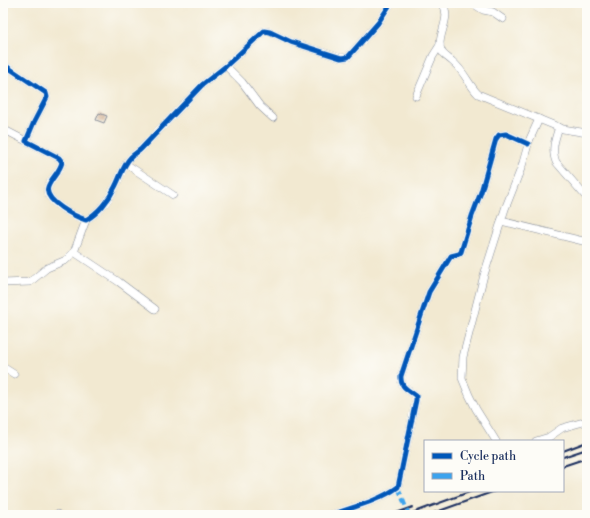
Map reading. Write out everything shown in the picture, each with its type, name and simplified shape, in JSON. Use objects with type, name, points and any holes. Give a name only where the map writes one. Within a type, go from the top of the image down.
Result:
[{"type":"street","points":[[3,283],[30,282],[46,268],[66,260],[74,252],[86,220],[94,216],[115,188],[130,157],[141,149],[202,85],[226,66],[264,31],[270,32],[291,42],[341,58],[348,57],[378,23],[391,3]]},
{"type":"street","points":[[416,96],[432,56],[440,45],[446,17],[445,7],[442,3]]},
{"type":"street","points":[[472,3],[483,10],[493,12],[502,19]]},
{"type":"street","points":[[440,45],[442,52],[446,57],[454,62],[478,94],[559,127],[587,133]]},
{"type":"street","points":[[3,64],[47,95],[26,141]]},
{"type":"street","points":[[226,66],[242,82],[260,106],[273,118]]},
{"type":"street","points":[[495,440],[476,409],[462,378],[463,357],[484,275],[501,221],[522,166],[528,144],[539,119]]},
{"type":"street","points":[[559,127],[553,148],[553,155],[556,162],[587,198]]},
{"type":"street","points":[[3,129],[59,158],[62,162],[61,168],[48,187],[47,192],[50,198],[58,205],[77,217],[86,220]]},
{"type":"street","points":[[331,515],[391,492],[398,486],[416,400],[416,396],[401,383],[402,376],[429,292],[451,256],[461,252],[498,135],[502,133],[512,136],[528,144]]},
{"type":"street","points":[[126,164],[173,195]]},
{"type":"street","points":[[501,221],[587,242]]},
{"type":"street","points":[[74,252],[119,282],[155,309]]},
{"type":"street","points":[[3,367],[14,374]]},
{"type":"street","points":[[540,440],[550,437],[562,428],[587,421]]},
{"type":"building","points":[[99,113],[107,116],[104,123],[96,120]]},
{"type":"railway","points":[[564,451],[587,442]]},
{"type":"railway","points":[[564,457],[587,449]]},
{"type":"railway","points":[[564,466],[587,458]]},
{"type":"railway","points":[[407,515],[469,492]]},
{"type":"railway","points":[[428,515],[492,492]]},
{"type":"railway","points":[[391,515],[413,507]]},
{"type":"marked path","points":[[398,487],[409,515]]},
{"type":"cycle path","points":[[3,64],[46,93],[47,97],[26,141],[59,158],[62,162],[61,166],[48,187],[50,198],[61,208],[86,220],[99,210],[113,192],[126,164],[131,157],[141,149],[202,85],[226,66],[264,31],[270,32],[291,42],[341,58],[348,57],[378,23],[391,3]]},
{"type":"cycle path","points":[[331,515],[374,500],[398,487],[416,400],[416,396],[403,386],[401,376],[429,292],[451,256],[461,252],[481,192],[496,139],[499,135],[506,134],[528,144]]}]
